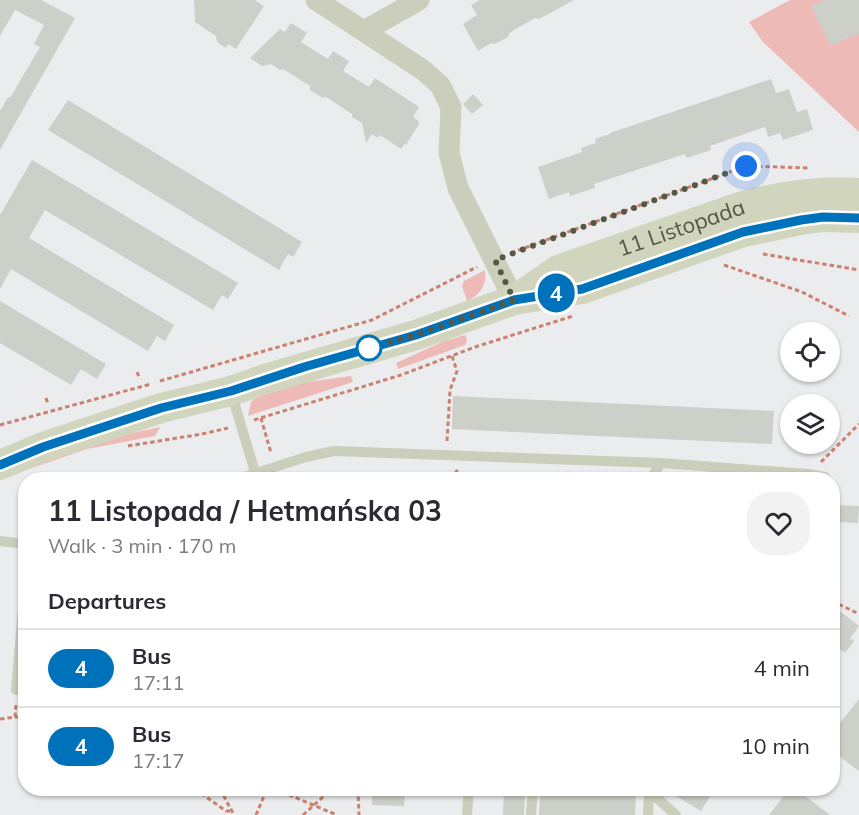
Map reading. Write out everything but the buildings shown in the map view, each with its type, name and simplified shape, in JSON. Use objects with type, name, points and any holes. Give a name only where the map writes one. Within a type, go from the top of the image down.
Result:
[{"type":"street","points":[[316,0],[423,70],[440,85],[451,107],[449,153],[458,188],[514,300]]},
{"type":"street","points":[[364,31],[419,0]]},
{"type":"street","name":"11 Listopada","points":[[514,300],[558,270],[742,206],[771,198],[802,194],[859,193]]},
{"type":"street","name":"11 Listopada","points":[[0,465],[43,447],[161,408],[231,391],[416,335],[514,300],[582,289],[743,232],[823,217],[859,218]]},
{"type":"street","name":"11 Listopada","points":[[0,452],[43,447]]},
{"type":"lane","points":[[231,391],[255,472],[334,451],[662,463],[782,472]]},
{"type":"lane","points":[[656,472],[662,463]]},
{"type":"lane","points":[[0,541],[18,543]]},
{"type":"lane","points":[[16,690],[18,667]]},
{"type":"lane","points":[[467,815],[468,796]]},
{"type":"lane","points":[[531,815],[532,796]]},
{"type":"lane","points":[[647,796],[648,815]]},
{"type":"lane","points":[[654,796],[676,815]]},
{"type":"path","points":[[0,425],[372,320],[495,260],[746,166],[809,168]]},
{"type":"path","points":[[758,254],[859,270]]},
{"type":"path","points":[[732,261],[722,264],[802,292],[849,316]]},
{"type":"path","points":[[119,448],[202,434],[261,418],[401,375],[577,315]]},
{"type":"path","points":[[446,455],[450,390],[457,371],[452,356]]},
{"type":"path","points":[[137,372],[140,379]]},
{"type":"path","points":[[46,398],[48,404]]},
{"type":"path","points":[[261,418],[275,466]]},
{"type":"path","points":[[811,472],[859,423]]},
{"type":"path","points":[[840,605],[859,614]]},
{"type":"path","points":[[0,719],[18,717]]},
{"type":"path","points":[[205,796],[226,811],[233,813]]},
{"type":"path","points":[[224,796],[233,813]]},
{"type":"path","points":[[256,815],[264,796]]},
{"type":"path","points":[[292,796],[337,815]]},
{"type":"path","points":[[303,815],[324,796]]},
{"type":"path","points":[[358,796],[359,815]]},
{"type":"shaded area","points":[[790,0],[859,0],[859,132],[763,42],[749,22]]},
{"type":"shaded area","points":[[485,270],[482,289],[467,301],[462,286],[464,281]]},
{"type":"shaded area","points":[[465,335],[467,341],[465,345],[398,369],[396,363],[444,341]]},
{"type":"shaded area","points":[[351,376],[353,382],[248,416],[251,402],[258,395],[299,383]]},
{"type":"shaded area","points":[[160,427],[155,436],[87,449],[0,479],[86,443]]},
{"type":"bus line","name":"4","points":[[0,465],[43,447],[161,408],[231,391],[304,367],[416,335],[514,300],[582,289],[743,232],[823,217],[859,218]]},
{"type":"route","points":[[369,348],[416,335],[514,300],[495,260],[746,166]]}]
